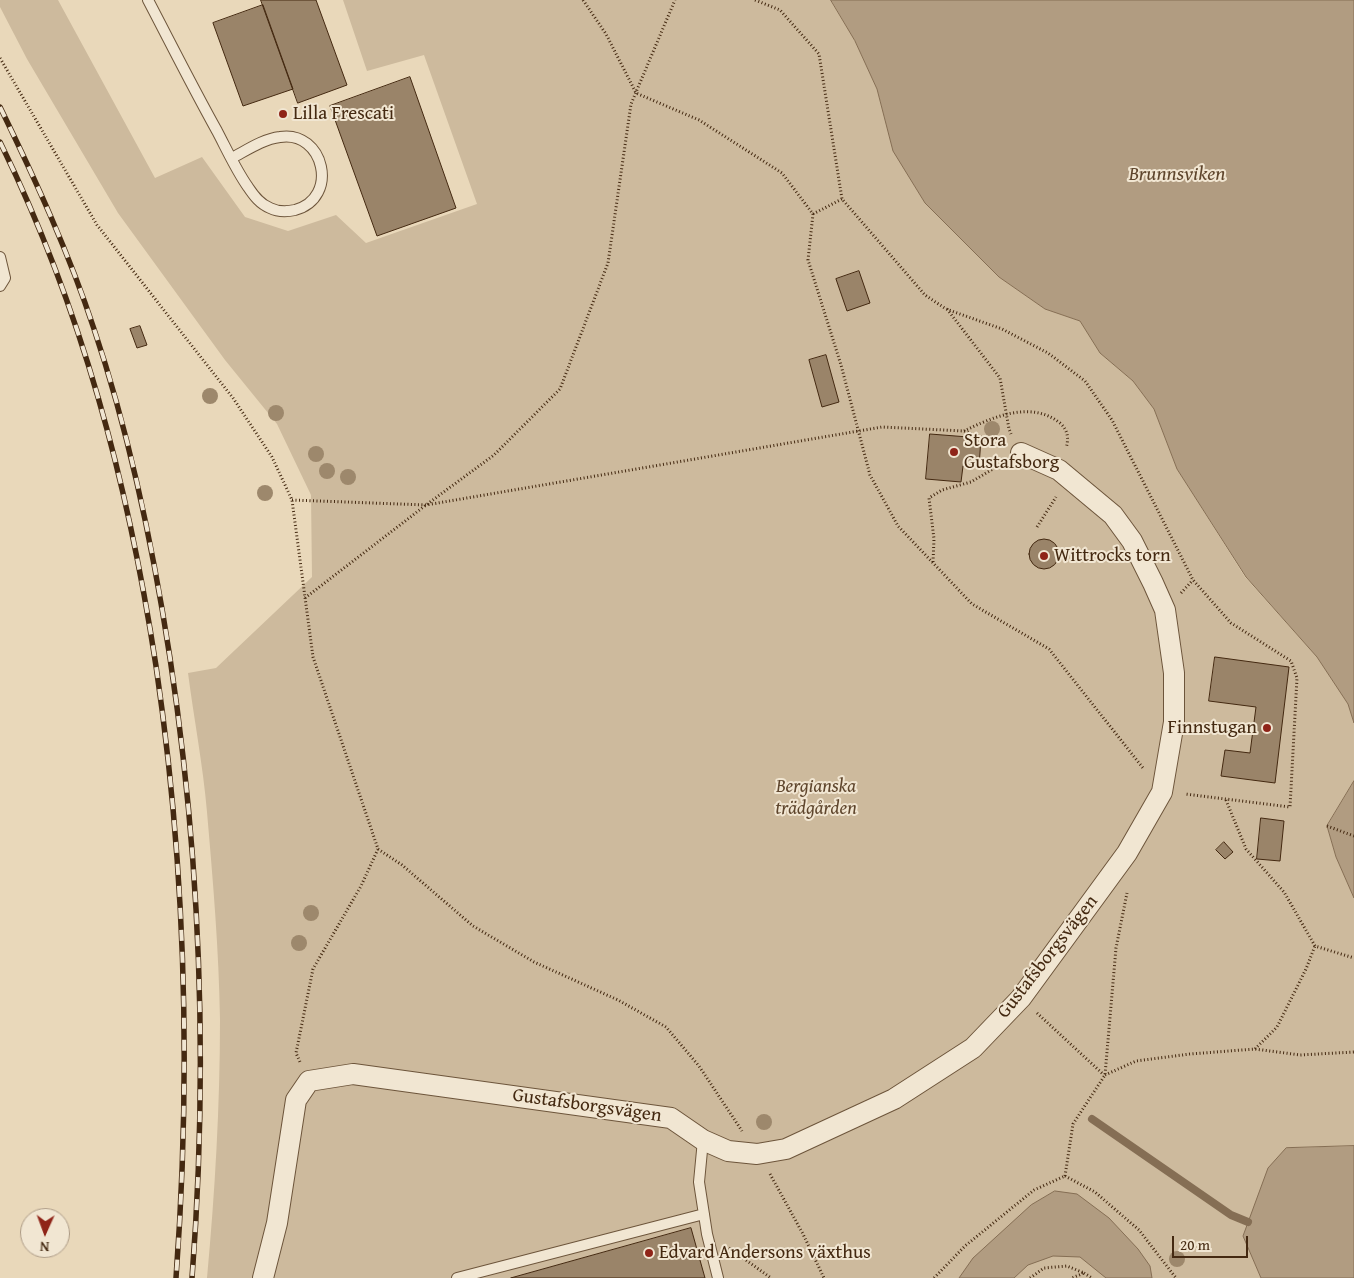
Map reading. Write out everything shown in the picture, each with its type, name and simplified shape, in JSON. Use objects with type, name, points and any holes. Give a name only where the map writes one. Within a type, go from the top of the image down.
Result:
[{"type":"street","name":"Gustafsborgsvägen","points":[[309,1081],[353,1074],[671,1118],[703,1140],[728,1151],[757,1154],[786,1149],[894,1099],[973,1048],[1021,998],[1127,853],[1162,792],[1174,722],[1174,673],[1165,610],[1132,542],[1112,515],[1069,478],[1059,470],[1021,453]]},
{"type":"street","points":[[263,1278],[277,1223],[296,1100],[309,1081]]},
{"type":"lane","points":[[148,0],[232,158],[248,187],[262,204],[274,210],[286,212],[308,205],[320,189],[323,174],[320,162],[310,144],[294,136],[280,136],[266,140],[232,158]]},
{"type":"lane","points":[[0,257],[5,278],[0,286]]},
{"type":"lane","points":[[703,1140],[699,1182],[707,1234],[718,1278]]},
{"type":"lane","points":[[460,1278],[704,1214]]},
{"type":"path","points":[[583,0],[606,34],[636,93],[699,120],[782,173],[813,214],[808,260],[841,365],[870,475],[898,526],[972,604],[1049,649],[1162,792],[1290,807],[1297,678],[1290,661],[1230,623],[1193,580],[1112,420],[1085,381],[1048,353],[1002,328],[946,309]]},
{"type":"path","points":[[305,598],[426,504],[494,455],[560,389],[608,263],[631,104],[675,0]]},
{"type":"path","points":[[755,0],[780,10],[819,54],[842,199],[925,294],[946,309],[1000,378],[1009,429],[1021,453]]},
{"type":"path","points":[[0,58],[97,225],[233,398],[272,457],[292,500],[313,657],[378,849],[402,865],[473,926],[534,962],[618,1000],[666,1027],[699,1066],[778,1186],[824,1278]]},
{"type":"path","points":[[813,214],[842,199]]},
{"type":"path","points":[[964,431],[987,420],[1006,414],[1032,411],[1054,418],[1064,426],[1069,439]]},
{"type":"path","points":[[292,500],[426,504],[882,427],[964,431],[1021,453]]},
{"type":"path","points":[[933,562],[934,539],[929,498],[942,490],[971,482],[1021,453]]},
{"type":"path","points":[[1037,527],[1069,478]]},
{"type":"path","points":[[1226,799],[1246,849],[1284,892],[1315,946],[1354,958]]},
{"type":"path","points":[[1327,826],[1354,836]]},
{"type":"path","points":[[309,1081],[296,1053],[313,970],[361,886],[378,849]]},
{"type":"path","points":[[1065,1176],[1073,1124],[1105,1075],[1116,948],[1127,890]]},
{"type":"path","points":[[1254,1049],[1277,1027],[1306,969],[1315,946]]},
{"type":"path","points":[[1021,998],[1105,1075]]},
{"type":"path","points":[[1105,1075],[1136,1061],[1190,1054],[1254,1049],[1300,1055],[1354,1052]]},
{"type":"path","points":[[1065,1176],[1095,1192],[1139,1230],[1175,1277]]},
{"type":"path","points":[[934,1278],[965,1246],[1034,1190],[1065,1176]]},
{"type":"path","points":[[707,1234],[772,1278]]},
{"type":"path","points":[[1030,1278],[1044,1268],[1067,1266],[1092,1278]]},
{"type":"path","points":[[1072,1278],[1084,1273]]},
{"type":"green space","name":"Bergianska trädgården","points":[[0,0],[58,0],[155,178],[202,157],[245,217],[288,231],[336,215],[366,243],[477,204],[424,55],[367,71],[343,0],[831,0],[855,41],[877,89],[894,151],[925,203],[999,277],[1045,309],[1080,321],[1100,353],[1133,381],[1154,409],[1177,469],[1245,577],[1317,657],[1348,704],[1354,723],[1354,781],[1327,826],[1336,857],[1354,898],[1354,1146],[1286,1148],[1243,1236],[1261,1278],[207,1278],[215,1181],[220,1020],[207,812],[188,673],[216,668],[312,577],[311,495],[277,424],[225,360],[118,213],[27,59],[0,7]]},
{"type":"water","name":"Brunnsviken","points":[[831,0],[1354,0],[1354,723],[1348,704],[1317,657],[1246,577],[1177,469],[1154,409],[1133,381],[1100,353],[1080,321],[1045,309],[999,277],[925,203],[893,151],[877,89],[855,41]]},
{"type":"water","points":[[1354,781],[1354,898],[1336,857],[1327,826]]},
{"type":"water","points":[[1354,1146],[1354,1278],[1261,1278],[1243,1236],[1268,1168],[1286,1148]]},
{"type":"water","points":[[1055,1191],[1077,1194],[1109,1218],[1138,1249],[1150,1266],[1152,1278],[1106,1278],[1080,1257],[1053,1256],[1028,1265],[1014,1278],[959,1278],[973,1258],[1031,1205]]},
{"type":"building","points":[[261,0],[316,0],[347,85],[298,103]]},
{"type":"building","points":[[263,5],[293,89],[243,106],[213,23]]},
{"type":"building","points":[[410,77],[456,208],[377,236],[330,106]]},
{"type":"building","points":[[859,271],[870,303],[847,311],[836,279]]},
{"type":"building","points":[[140,326],[147,345],[137,348],[130,329]]},
{"type":"building","points":[[826,355],[839,402],[822,407],[809,360]]},
{"type":"building","name":"Stora Gustafsborg","points":[[930,434],[981,438],[979,467],[963,466],[961,482],[926,479]]},
{"type":"building","name":"Wittrocks torn","points":[[1044,539],[1055,543],[1059,554],[1055,565],[1044,569],[1033,565],[1029,554],[1033,543]]},
{"type":"building","name":"Finnstugan","points":[[1215,657],[1289,667],[1275,783],[1221,776],[1225,750],[1250,753],[1256,707],[1209,701]]},
{"type":"building","points":[[1261,818],[1284,821],[1280,861],[1257,859]]},
{"type":"building","points":[[1224,842],[1233,852],[1225,859],[1216,850]]},
{"type":"building","name":"Edvard Andersons växthus","points":[[691,1228],[705,1278],[511,1278]]},
{"type":"waterway","points":[[1092,1119],[1231,1215],[1248,1222]]},
{"type":"railway","points":[[0,107],[26,161],[74,272],[107,369],[119,410],[148,533],[170,658],[189,812],[199,967],[200,1123],[192,1278]]},
{"type":"railway","points":[[0,142],[29,205],[55,269],[78,333],[98,398],[131,530],[156,666],[174,819],[183,972],[183,1125],[176,1278]]},
{"type":"place","name":"Lilla Frescati","points":[[283,114]]},
{"type":"place","name":"Stora Gustafsborg","points":[[954,452]]},
{"type":"place","name":"Wittrocks torn","points":[[1044,556]]},
{"type":"place","name":"Finnstugan","points":[[1267,728]]},
{"type":"place","name":"Edvard Andersons växthus","points":[[649,1253]]}]
